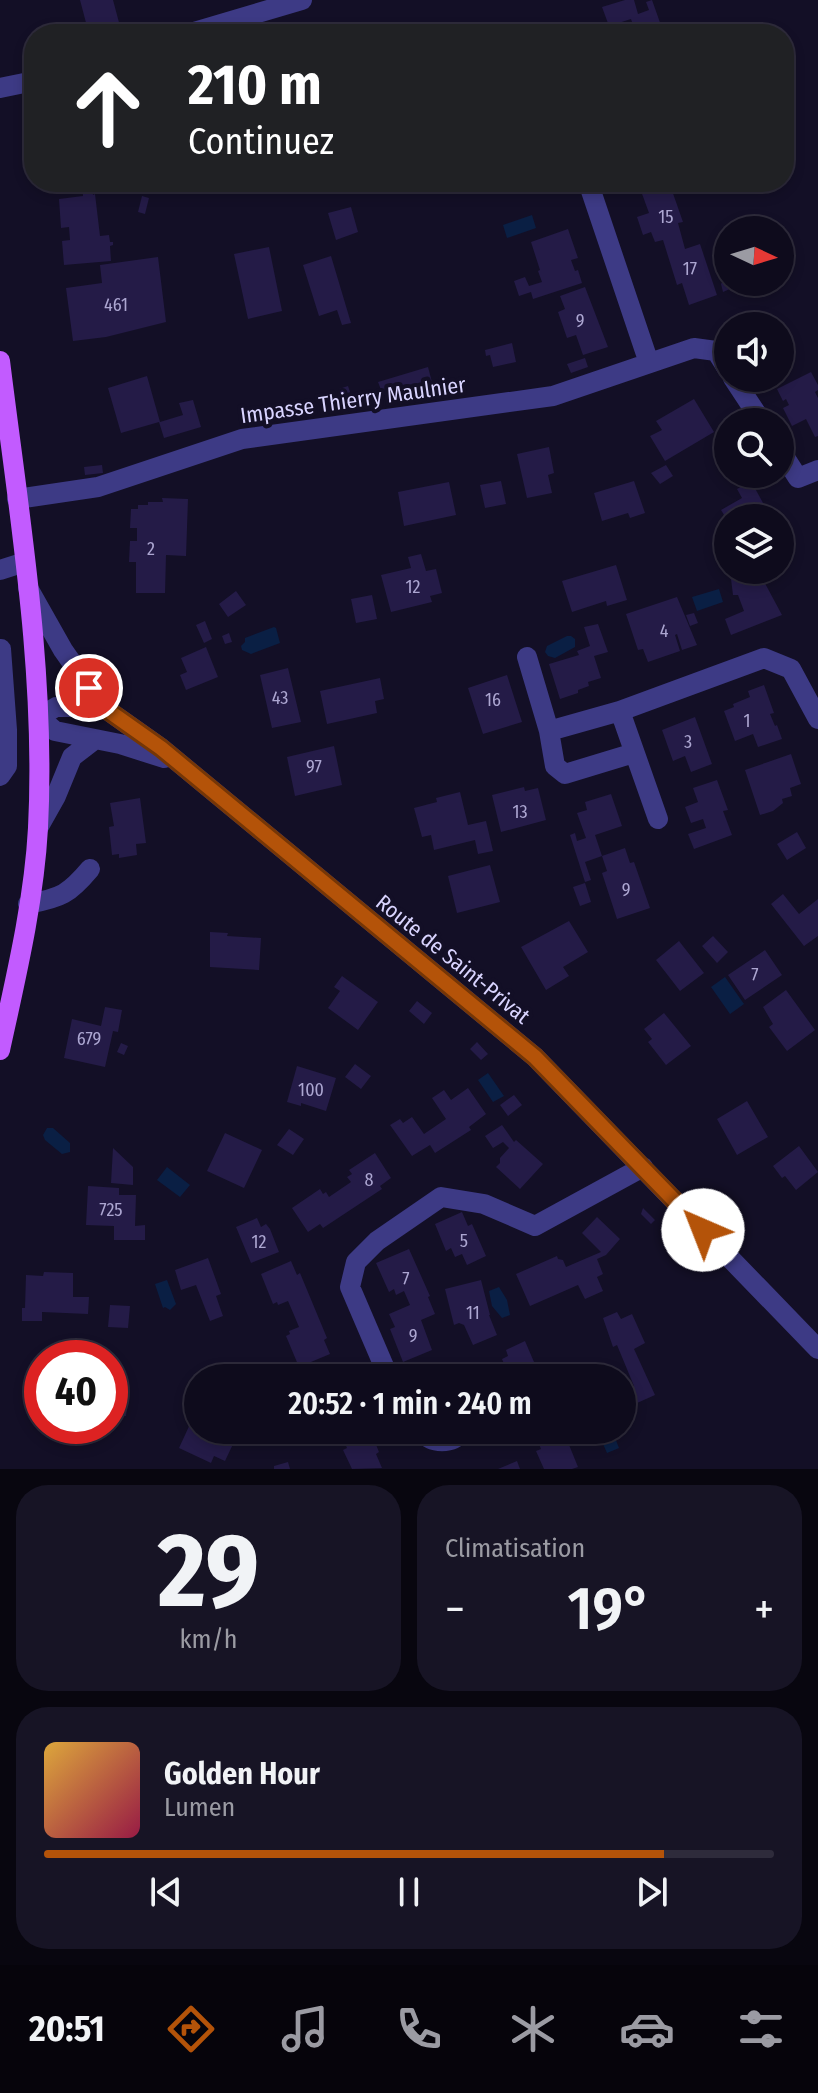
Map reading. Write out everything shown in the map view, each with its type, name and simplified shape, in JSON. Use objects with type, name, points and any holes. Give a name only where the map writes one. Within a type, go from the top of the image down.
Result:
[{"type":"main road","points":[[0,361],[28,588],[39,717],[38,828],[28,904],[0,1050]]},
{"type":"street","points":[[221,24],[302,0]]},
{"type":"street","points":[[0,88],[24,83]]},
{"type":"street","points":[[591,192],[649,363]]},
{"type":"street","name":"Impasse Thierry Maulnier","points":[[17,499],[98,487],[242,439],[553,396],[694,348],[714,351]]},
{"type":"street","points":[[794,472],[798,478],[818,470]]},
{"type":"street","points":[[0,570],[25,562]]},
{"type":"street","points":[[28,588],[63,650],[111,713]]},
{"type":"street","points":[[0,776],[7,766],[1,649]]},
{"type":"street","points":[[527,657],[549,731],[555,766],[565,774],[634,753]]},
{"type":"street","points":[[549,731],[620,711],[764,658],[791,669],[818,719]]},
{"type":"street","points":[[111,713],[56,707],[39,717],[55,731],[120,744],[175,762]]},
{"type":"street","points":[[620,711],[658,819]]},
{"type":"street","points":[[38,828],[56,796],[72,757],[99,741],[111,713]]},
{"type":"street","name":"Route de Saint-Privat","points":[[111,713],[161,748],[535,1057],[818,1349]]},
{"type":"street","points":[[28,904],[52,900],[74,888],[90,869]]},
{"type":"street","points":[[383,1364],[350,1287],[356,1262],[377,1241],[441,1197],[484,1204],[535,1226],[643,1167]]},
{"type":"water","points":[[532,215],[536,228],[507,238],[503,225]]},
{"type":"water","points":[[719,589],[723,602],[697,611],[692,597]]},
{"type":"water","points":[[274,627],[280,643],[251,654],[242,650],[245,638]]},
{"type":"water","points":[[567,636],[575,639],[575,647],[555,658],[548,656],[545,652],[547,646]]},
{"type":"water","points":[[725,977],[744,1004],[730,1014],[711,987]]},
{"type":"water","points":[[488,1073],[504,1096],[493,1102],[478,1080]]},
{"type":"water","points":[[47,1128],[53,1128],[70,1143],[70,1152],[62,1154],[45,1140],[43,1135]]},
{"type":"water","points":[[167,1167],[190,1185],[180,1197],[157,1180]]},
{"type":"water","points":[[167,1280],[176,1304],[170,1310],[163,1308],[155,1284]]},
{"type":"water","points":[[499,1287],[507,1300],[510,1315],[502,1318],[492,1306],[489,1291]]},
{"type":"water","points":[[603,1444],[617,1444],[619,1448],[607,1453]]},
{"type":"building","points":[[80,0],[113,0],[119,24],[86,24]]},
{"type":"building","points":[[634,0],[638,14],[649,10],[646,2],[652,0],[661,24],[633,24],[631,19],[608,24],[602,7]]},
{"type":"building","points":[[337,22],[337,24],[294,24]]},
{"type":"building","points":[[83,192],[95,194],[100,236],[109,235],[110,242],[113,242],[110,246],[111,261],[64,265],[62,241],[70,240],[69,227],[61,228],[59,199],[83,196]]},
{"type":"building","points":[[641,192],[672,192],[683,222],[678,223],[685,249],[700,244],[714,286],[714,296],[689,305],[682,283],[677,285],[663,240],[655,242],[651,232],[643,235],[637,217],[649,213]]},
{"type":"building","points":[[142,196],[149,198],[145,214],[138,212]]},
{"type":"building","points":[[351,207],[358,232],[336,240],[328,213]]},
{"type":"building","points":[[568,229],[578,258],[571,260],[582,283],[533,299],[531,292],[519,296],[514,281],[525,277],[529,286],[542,282],[531,242]]},
{"type":"building","points":[[269,247],[282,311],[248,319],[234,254]]},
{"type":"building","points":[[331,256],[351,323],[342,325],[337,310],[319,316],[303,265]]},
{"type":"building","points":[[158,257],[166,322],[106,337],[73,341],[66,288],[102,283],[100,265]]},
{"type":"building","points":[[585,287],[608,347],[583,355],[576,335],[567,338],[558,312],[565,309],[560,296]]},
{"type":"building","points":[[512,343],[516,362],[493,367],[485,350]]},
{"type":"building","points":[[585,358],[588,367],[571,373],[567,364]]},
{"type":"building","points":[[428,367],[433,386],[419,390],[421,395],[411,398],[410,393],[399,396],[397,390],[383,395],[378,382]]},
{"type":"building","points":[[811,372],[818,385],[815,392],[818,398],[818,436],[815,437],[806,419],[794,425],[794,408],[783,408],[789,405],[778,392],[794,392],[794,380]]},
{"type":"building","points":[[147,376],[160,422],[183,415],[179,403],[193,400],[201,427],[164,438],[159,422],[121,433],[108,388]]},
{"type":"building","points":[[348,386],[351,395],[341,398],[339,389]]},
{"type":"building","points":[[694,399],[714,432],[665,461],[650,436],[662,430],[656,421]]},
{"type":"building","points":[[549,447],[554,473],[548,475],[552,493],[527,498],[517,454]]},
{"type":"building","points":[[102,465],[103,473],[85,475],[84,467]]},
{"type":"building","points":[[666,465],[673,476],[660,484],[651,473]]},
{"type":"building","points":[[501,481],[506,504],[485,508],[480,485]]},
{"type":"building","points":[[634,481],[645,513],[630,518],[628,513],[602,521],[594,493]]},
{"type":"building","points":[[449,482],[456,515],[404,526],[398,492]]},
{"type":"building","points":[[755,488],[764,504],[732,504],[742,498],[737,489]]},
{"type":"building","points":[[162,498],[188,499],[186,556],[166,555],[165,593],[136,593],[136,562],[129,562],[130,541],[137,541],[137,528],[130,528],[131,509],[148,505],[148,502],[163,502]]},
{"type":"building","points":[[421,554],[426,571],[436,569],[442,593],[430,596],[432,602],[391,612],[381,575],[411,568],[408,557]]},
{"type":"building","points":[[616,565],[627,600],[607,606],[606,601],[572,612],[562,581]]},
{"type":"building","points":[[732,584],[765,584],[782,615],[731,635],[725,619],[744,611],[738,595],[733,595]]},
{"type":"building","points":[[236,591],[246,605],[228,617],[219,604]]},
{"type":"building","points":[[372,595],[377,619],[356,623],[351,599]]},
{"type":"building","points":[[677,597],[697,645],[682,650],[677,634],[680,651],[648,662],[643,649],[638,650],[626,614]]},
{"type":"building","points":[[694,613],[698,623],[690,626],[686,615]]},
{"type":"building","points":[[205,621],[212,639],[204,643],[196,625]]},
{"type":"building","points":[[598,624],[608,652],[594,656],[601,678],[588,682],[589,686],[578,690],[578,693],[560,699],[549,664],[579,655],[577,651],[590,646],[584,627]]},
{"type":"building","points":[[229,633],[232,642],[225,644],[222,636]]},
{"type":"building","points":[[206,647],[218,677],[186,690],[180,675],[187,672],[181,658]]},
{"type":"building","points":[[288,668],[301,722],[272,728],[260,675]]},
{"type":"building","points":[[507,675],[522,722],[483,734],[468,688]]},
{"type":"building","points":[[380,678],[384,699],[375,701],[377,713],[327,724],[320,691]]},
{"type":"building","points":[[764,685],[774,713],[770,714],[782,739],[758,747],[753,734],[735,741],[724,711],[750,697],[748,691]]},
{"type":"building","points":[[695,717],[712,764],[691,772],[685,756],[673,761],[662,730]]},
{"type":"building","points":[[334,746],[342,785],[295,796],[287,757]]},
{"type":"building","points":[[791,754],[801,784],[790,788],[792,796],[782,799],[783,803],[773,811],[760,815],[745,770]]},
{"type":"building","points":[[717,780],[728,810],[723,811],[732,835],[694,849],[688,834],[706,828],[703,819],[691,823],[685,807],[698,802],[693,788]]},
{"type":"building","points":[[524,787],[525,791],[538,788],[546,820],[501,832],[492,795]]},
{"type":"building","points":[[460,792],[468,825],[486,821],[493,851],[478,854],[475,840],[434,850],[431,835],[422,837],[414,808]]},
{"type":"building","points":[[611,794],[622,826],[595,835],[602,856],[585,862],[591,880],[585,882],[570,835],[575,833],[577,841],[586,838],[577,813],[587,810],[585,802]]},
{"type":"building","points":[[140,798],[146,843],[136,844],[137,855],[119,858],[119,854],[112,855],[109,827],[114,826],[110,803]]},
{"type":"building","points":[[797,832],[806,848],[787,860],[777,844]]},
{"type":"building","points":[[625,848],[630,863],[634,862],[650,908],[617,919],[602,873],[607,871],[602,856]]},
{"type":"building","points":[[490,865],[500,902],[457,913],[448,876]]},
{"type":"building","points":[[585,883],[591,902],[580,906],[573,887]]},
{"type":"building","points":[[783,894],[799,914],[818,899],[818,936],[804,946],[771,904]]},
{"type":"building","points":[[569,921],[588,952],[563,967],[569,976],[546,990],[521,947]]},
{"type":"building","points":[[210,932],[261,938],[259,970],[210,967]]},
{"type":"building","points":[[713,936],[728,952],[717,963],[702,946]]},
{"type":"building","points":[[679,941],[704,973],[680,991],[656,960]]},
{"type":"building","points":[[765,950],[782,975],[745,1000],[728,975]]},
{"type":"building","points":[[342,976],[378,1002],[358,1030],[328,1008],[340,991],[334,987]]},
{"type":"building","points":[[786,990],[815,1030],[787,1051],[769,1027],[773,1024],[763,1007]]},
{"type":"building","points":[[417,1001],[432,1013],[424,1024],[409,1011]]},
{"type":"building","points":[[105,1007],[122,1010],[118,1032],[113,1031],[105,1067],[64,1058],[72,1019],[101,1026]]},
{"type":"building","points":[[664,1013],[691,1046],[666,1065],[648,1042],[652,1039],[644,1029]]},
{"type":"building","points":[[477,1042],[488,1054],[481,1060],[470,1049]]},
{"type":"building","points":[[121,1043],[128,1046],[124,1055],[117,1052]]},
{"type":"building","points":[[355,1064],[371,1076],[361,1089],[345,1077]]},
{"type":"building","points":[[297,1066],[336,1078],[326,1111],[287,1102]]},
{"type":"building","points":[[468,1088],[486,1114],[469,1127],[471,1130],[435,1153],[430,1145],[412,1156],[390,1125],[400,1119],[403,1123],[412,1117],[424,1134],[446,1119],[432,1098],[444,1090],[451,1100]]},
{"type":"building","points":[[514,1095],[522,1105],[508,1116],[500,1105]]},
{"type":"building","points":[[747,1101],[768,1137],[737,1155],[717,1119]]},
{"type":"building","points":[[502,1125],[514,1142],[516,1140],[543,1164],[520,1189],[496,1167],[509,1148],[503,1142],[493,1148],[485,1136]]},
{"type":"building","points":[[289,1129],[304,1139],[293,1155],[277,1145]]},
{"type":"building","points":[[225,1133],[262,1150],[244,1188],[207,1171]]},
{"type":"building","points":[[799,1146],[818,1172],[796,1190],[773,1166]]},
{"type":"building","points":[[113,1148],[133,1167],[133,1185],[111,1183]]},
{"type":"building","points":[[375,1153],[391,1178],[380,1186],[382,1189],[323,1228],[320,1224],[308,1232],[292,1208],[320,1189],[329,1197],[351,1182],[347,1177],[352,1174],[349,1170]]},
{"type":"building","points":[[88,1186],[119,1188],[119,1195],[136,1195],[135,1226],[145,1225],[145,1240],[114,1240],[114,1226],[86,1225]]},
{"type":"building","points":[[643,1208],[655,1220],[651,1224],[641,1214]]},
{"type":"building","points":[[462,1212],[468,1226],[472,1224],[486,1256],[467,1265],[462,1254],[455,1257],[451,1248],[446,1251],[435,1224]]},
{"type":"building","points":[[597,1217],[620,1239],[606,1255],[597,1259],[603,1274],[597,1277],[603,1291],[585,1299],[578,1285],[530,1306],[516,1274],[557,1256],[566,1267],[601,1252],[582,1233]]},
{"type":"building","points":[[257,1218],[261,1227],[266,1224],[270,1229],[279,1252],[251,1263],[236,1227]]},
{"type":"building","points":[[409,1249],[435,1314],[421,1320],[432,1350],[403,1362],[390,1329],[395,1327],[389,1314],[410,1305],[404,1291],[396,1295],[394,1289],[389,1292],[376,1263]]},
{"type":"building","points":[[208,1258],[221,1294],[216,1296],[223,1316],[210,1321],[196,1285],[181,1290],[175,1270]]},
{"type":"building","points":[[291,1261],[297,1275],[300,1273],[327,1338],[324,1340],[330,1354],[306,1364],[298,1364],[286,1336],[290,1334],[289,1331],[299,1327],[288,1301],[273,1304],[261,1274]]},
{"type":"building","points":[[44,1272],[73,1273],[73,1297],[89,1297],[88,1314],[42,1312],[42,1321],[22,1321],[26,1275],[43,1276]]},
{"type":"building","points":[[481,1280],[497,1335],[473,1345],[464,1325],[454,1325],[445,1289]]},
{"type":"building","points":[[110,1305],[130,1306],[128,1328],[108,1327]]},
{"type":"building","points":[[617,1312],[621,1319],[632,1314],[645,1343],[634,1349],[655,1395],[636,1403],[636,1364],[625,1364],[617,1345],[613,1347],[603,1318]]},
{"type":"building","points":[[525,1341],[535,1364],[504,1364],[502,1359],[508,1356],[506,1350]]},
{"type":"building","points":[[184,1437],[184,1444],[233,1444],[225,1461],[214,1456],[211,1463],[179,1448]]},
{"type":"building","points":[[345,1444],[376,1444],[382,1468],[352,1469],[343,1450],[347,1448]]},
{"type":"building","points":[[539,1444],[569,1444],[578,1467],[544,1469],[536,1451],[541,1449]]},
{"type":"building","points":[[517,1461],[520,1469],[498,1469]]},
{"type":"building","points":[[288,1462],[290,1469],[274,1469],[274,1466]]},
{"type":"route","points":[[89,688],[103,707],[161,748],[535,1057],[703,1230]]}]
